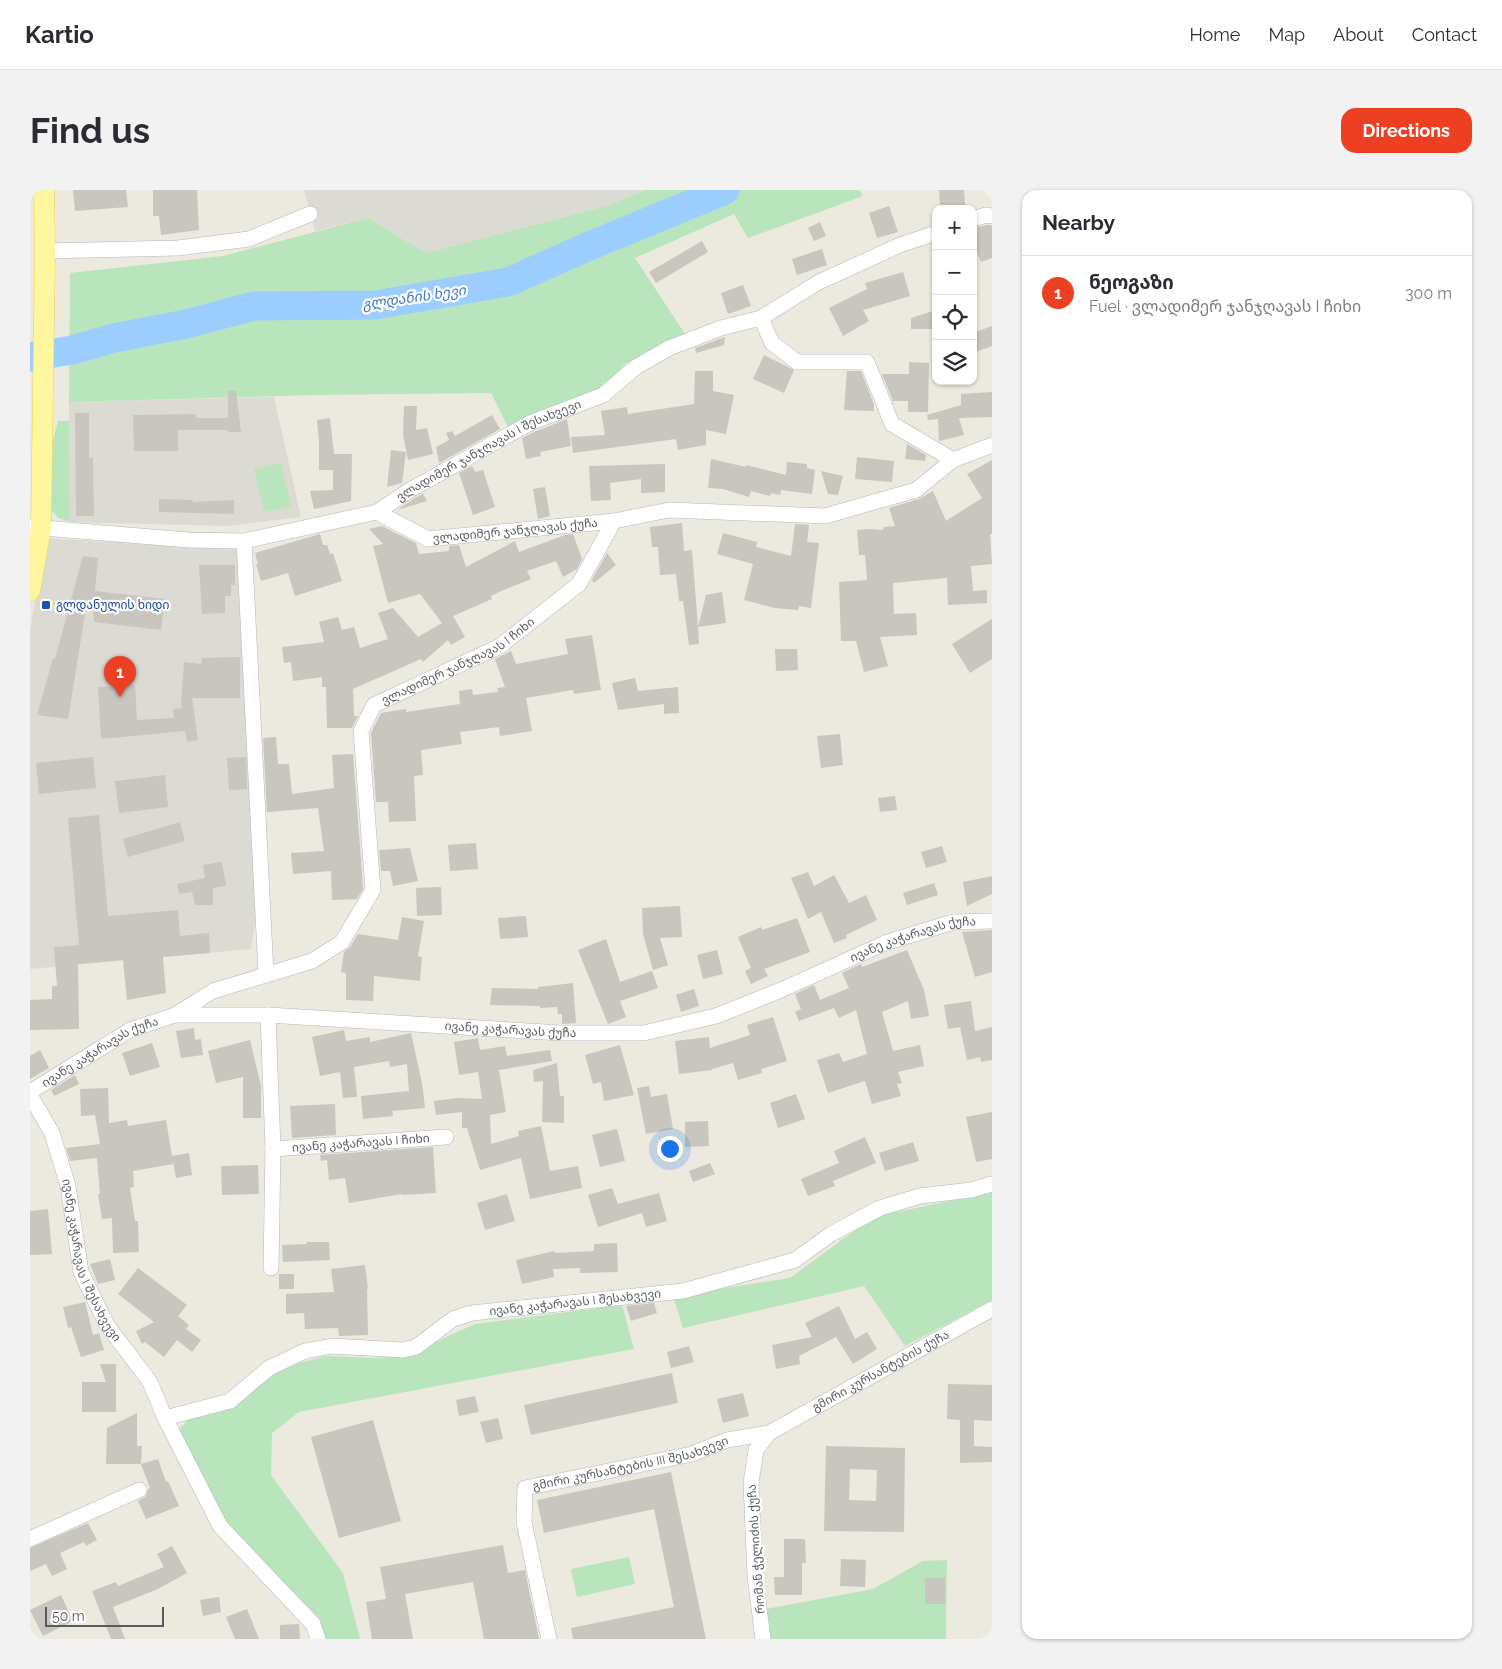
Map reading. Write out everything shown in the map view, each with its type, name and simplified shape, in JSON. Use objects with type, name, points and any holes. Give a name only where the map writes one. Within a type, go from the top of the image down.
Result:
[{"type":"main road","points":[[30,591],[42,421],[45,251],[44,190]]},
{"type":"street","points":[[45,251],[178,248],[248,239],[310,214]]},
{"type":"street","points":[[977,218],[986,215],[992,216]]},
{"type":"street","points":[[932,234],[900,245],[819,282],[761,318],[772,343],[797,362],[867,362],[892,424],[953,460]]},
{"type":"street","name":"ვლადიმერ ჯანჯღავას I შესახვევი","points":[[377,512],[410,490],[530,423],[603,394],[636,367],[669,348],[721,328],[761,318]]},
{"type":"street","name":"ვლადიმერ ჯანჯღავას ქუჩა","points":[[377,512],[428,539],[614,521],[669,510],[825,516],[916,490],[953,460],[992,445]]},
{"type":"street","points":[[35,528],[189,540],[244,541],[377,512]]},
{"type":"street","name":"ვლადიმერ ჯანჯღავას I ჩიხი","points":[[175,1015],[213,991],[312,961],[342,942],[373,890],[361,731],[374,705],[500,646],[579,584],[614,521]]},
{"type":"street","points":[[244,541],[266,974]]},
{"type":"street","name":"ივანე კაჭარავას ქუჩა","points":[[30,1093],[130,1030],[175,1015],[268,1015],[561,1034],[644,1033],[716,1016],[781,990],[884,943],[953,922],[992,920]]},
{"type":"street","name":"ივანე კაჭარავას I ჩიხი","points":[[268,1015],[273,1149],[271,1268]]},
{"type":"street","name":"ივანე კაჭარავას I შესახვევი","points":[[30,1093],[52,1133],[68,1186],[81,1272],[107,1325],[150,1382],[165,1418],[220,1526],[313,1624],[318,1639]]},
{"type":"street","name":"ივანე კაჭარავას I ჩიხი","points":[[273,1149],[446,1137]]},
{"type":"street","name":"ივანე კაჭარავას I შესახვევი","points":[[165,1418],[230,1401],[269,1368],[306,1351],[332,1346],[403,1350],[416,1347],[454,1319],[472,1313],[683,1291],[795,1260],[831,1234],[880,1208],[920,1196],[971,1190],[992,1184]]},
{"type":"street","name":"გმირი კურსანტების ქუჩა","points":[[769,1433],[992,1309]]},
{"type":"street","name":"გმირი კურსანტების III შესახვევი","points":[[549,1639],[524,1522],[525,1488],[692,1454],[727,1440],[769,1433]]},
{"type":"street","name":"რომან ჭელიძის ქუჩა","points":[[763,1639],[755,1576],[751,1483],[756,1450],[769,1433]]},
{"type":"street","points":[[30,1539],[140,1490]]},
{"type":"shaded area","points":[[304,190],[646,190],[606,206],[426,253],[368,218],[315,231]]},
{"type":"shaded area","points":[[274,397],[301,517],[228,526],[70,522],[69,402]]},
{"type":"shaded area","points":[[45,538],[237,550],[257,911],[251,949],[30,969],[30,632]]},
{"type":"green space","points":[[646,190],[859,190],[863,196],[748,238],[734,214],[635,258],[685,334],[625,364],[602,390],[508,427],[491,393],[316,395],[69,402],[70,273],[223,256],[368,218],[426,253],[606,206]]},
{"type":"green space","points":[[58,421],[69,421],[70,522],[58,518],[50,508],[52,444]]},
{"type":"green space","points":[[281,463],[291,506],[264,512],[254,469]]},
{"type":"green space","points":[[992,1192],[992,1300],[905,1346],[864,1286],[683,1328],[673,1296],[790,1278],[873,1217]]},
{"type":"green space","points":[[622,1305],[634,1349],[299,1412],[272,1433],[271,1475],[343,1573],[360,1639],[324,1639],[318,1617],[233,1534],[177,1431],[189,1419],[236,1406],[272,1371],[325,1356],[379,1358],[409,1354],[475,1324]]},
{"type":"green space","points":[[629,1557],[635,1584],[577,1597],[571,1569]]},
{"type":"green space","points":[[947,1560],[946,1639],[771,1639],[766,1609],[873,1589],[923,1561]]},
{"type":"building","points":[[73,190],[126,190],[128,207],[75,211]]},
{"type":"building","points":[[153,190],[197,190],[199,230],[161,235],[159,216],[153,216]]},
{"type":"building","points":[[939,190],[964,190],[965,205],[940,205]]},
{"type":"building","points":[[889,206],[898,232],[877,238],[869,213]]},
{"type":"building","points":[[820,222],[826,236],[814,241],[808,228]]},
{"type":"building","points":[[991,225],[992,228],[992,258],[981,262],[977,252],[977,227]]},
{"type":"building","points":[[702,241],[708,252],[656,283],[649,272]]},
{"type":"building","points":[[822,249],[827,265],[797,275],[792,259]]},
{"type":"building","points":[[903,272],[910,296],[863,310],[869,321],[843,336],[829,308],[867,289],[865,283]]},
{"type":"building","points":[[743,285],[751,306],[728,314],[721,293]]},
{"type":"building","points":[[932,311],[932,329],[911,329],[911,318]]},
{"type":"building","points":[[992,326],[992,346],[977,352],[977,332]]},
{"type":"building","points":[[725,337],[724,345],[696,353],[695,348]]},
{"type":"building","points":[[764,355],[794,370],[784,393],[753,379]]},
{"type":"building","points":[[909,362],[929,363],[928,412],[908,412],[908,401],[893,401],[882,374],[909,374]]},
{"type":"building","points":[[695,371],[713,371],[713,391],[734,395],[726,434],[706,430],[706,445],[678,450],[676,439],[573,453],[571,437],[605,435],[601,411],[627,407],[628,414],[694,404]]},
{"type":"building","points":[[847,371],[861,371],[874,405],[874,411],[844,410]]},
{"type":"building","points":[[228,391],[236,391],[241,432],[228,432],[228,430],[178,430],[178,451],[134,451],[133,415],[196,414],[196,418],[228,418]]},
{"type":"building","points":[[992,392],[992,417],[959,418],[964,435],[939,441],[938,419],[928,420],[927,415],[961,405],[961,394]]},
{"type":"building","points":[[404,406],[417,406],[416,430],[427,428],[433,454],[408,460],[403,435]]},
{"type":"building","points":[[75,413],[89,413],[89,458],[93,458],[94,516],[76,516]]},
{"type":"building","points":[[492,415],[500,429],[439,463],[436,447],[449,440],[446,433],[452,431],[455,436]]},
{"type":"building","points":[[330,418],[334,454],[352,454],[351,501],[314,509],[310,491],[333,490],[333,470],[319,470],[317,420]]},
{"type":"building","points":[[567,419],[571,446],[540,452],[541,456],[526,459],[522,438]]},
{"type":"building","points":[[907,444],[926,455],[925,461],[905,459]]},
{"type":"building","points":[[391,450],[406,452],[402,483],[387,487]]},
{"type":"building","points":[[857,457],[894,461],[892,482],[855,479]]},
{"type":"building","points":[[711,459],[786,475],[787,462],[807,464],[807,468],[815,470],[812,494],[781,490],[780,495],[771,493],[770,496],[751,491],[749,497],[723,489],[708,488]]},
{"type":"building","points":[[992,460],[992,534],[990,534],[992,564],[971,566],[973,591],[987,590],[987,603],[948,605],[947,578],[893,583],[894,614],[916,613],[917,635],[880,637],[888,666],[864,672],[856,641],[841,641],[839,582],[867,580],[865,555],[859,555],[857,530],[883,530],[884,527],[895,526],[889,508],[919,499],[933,491],[946,521],[982,498],[967,474]]},
{"type":"building","points":[[665,464],[665,492],[641,493],[641,479],[610,483],[611,500],[591,501],[589,466]]},
{"type":"building","points":[[472,466],[475,472],[483,470],[495,507],[473,515],[459,473]]},
{"type":"building","points":[[821,471],[843,476],[838,495],[828,494]]},
{"type":"building","points":[[545,487],[550,516],[538,519],[533,489]]},
{"type":"building","points":[[423,494],[427,501],[397,510],[415,498]]},
{"type":"building","points":[[159,499],[193,500],[193,502],[234,500],[234,514],[159,512]]},
{"type":"building","points":[[682,523],[684,551],[692,550],[699,644],[689,645],[683,601],[679,601],[676,574],[660,575],[658,547],[652,547],[650,527]]},
{"type":"building","points":[[795,524],[809,525],[807,542],[819,543],[811,608],[799,606],[798,610],[775,608],[744,600],[753,564],[717,554],[723,533],[757,542],[756,547],[791,556]]},
{"type":"building","points":[[382,526],[416,543],[419,554],[449,551],[449,546],[459,545],[466,567],[515,541],[519,552],[565,535],[573,534],[582,559],[577,569],[563,577],[556,561],[527,571],[531,579],[501,591],[491,596],[492,599],[453,616],[465,637],[451,645],[448,640],[423,662],[421,659],[353,689],[354,716],[358,716],[352,728],[327,728],[326,687],[322,687],[322,677],[293,681],[291,662],[284,663],[282,647],[324,642],[319,622],[338,617],[342,630],[354,627],[360,648],[388,639],[378,613],[393,608],[418,637],[442,623],[420,594],[388,603],[373,546],[383,544],[369,529]]},
{"type":"building","points":[[320,534],[323,545],[327,545],[330,554],[333,553],[342,581],[295,596],[288,573],[261,581],[255,553]]},
{"type":"building","points":[[607,553],[616,565],[594,583],[592,580]]},
{"type":"building","points":[[83,556],[98,558],[95,591],[165,599],[161,630],[94,622],[93,603],[87,602],[68,719],[37,715],[53,658],[55,659]]},
{"type":"building","points":[[199,565],[235,565],[235,585],[231,585],[231,596],[225,596],[225,613],[202,614]]},
{"type":"building","points":[[722,592],[726,623],[698,627],[706,595]]},
{"type":"building","points":[[992,619],[992,659],[970,673],[952,644]]},
{"type":"building","points":[[592,635],[601,690],[574,694],[573,690],[526,698],[532,731],[500,736],[499,727],[460,732],[462,744],[421,750],[423,775],[414,776],[416,821],[389,822],[388,802],[376,802],[371,733],[381,713],[406,709],[406,712],[460,704],[459,691],[472,689],[473,695],[498,692],[497,688],[505,687],[495,659],[511,651],[516,664],[568,654],[565,639]]},
{"type":"building","points":[[775,649],[797,649],[798,670],[776,671]]},
{"type":"building","points":[[240,657],[240,698],[192,698],[198,740],[187,742],[185,731],[101,739],[98,687],[135,685],[137,720],[174,718],[173,709],[182,708],[184,662],[201,664],[202,658]]},
{"type":"building","points":[[635,678],[638,691],[678,687],[679,713],[664,714],[664,704],[618,710],[612,683]]},
{"type":"building","points":[[840,734],[843,765],[821,768],[817,736]]},
{"type":"building","points":[[276,737],[278,764],[289,764],[292,794],[334,788],[332,755],[353,754],[363,889],[357,899],[332,900],[331,871],[293,874],[291,853],[324,851],[318,808],[267,812],[263,738]]},
{"type":"building","points":[[93,757],[96,788],[39,794],[36,763]]},
{"type":"building","points":[[246,757],[247,789],[229,790],[227,758]]},
{"type":"building","points":[[165,775],[168,807],[119,813],[115,781]]},
{"type":"building","points":[[895,796],[897,810],[880,812],[878,798]]},
{"type":"building","points":[[99,815],[108,916],[178,910],[180,936],[209,933],[210,953],[163,957],[166,993],[127,1000],[123,960],[78,964],[79,1029],[30,1030],[30,1000],[52,999],[52,986],[57,986],[54,947],[79,945],[68,818]]},
{"type":"building","points":[[180,822],[185,841],[128,857],[123,839]]},
{"type":"building","points":[[476,843],[478,869],[450,871],[448,845]]},
{"type":"building","points":[[942,846],[947,862],[926,868],[921,852]]},
{"type":"building","points":[[410,848],[418,881],[393,886],[390,871],[381,871],[379,850]]},
{"type":"building","points":[[222,862],[226,886],[213,888],[213,905],[195,905],[192,892],[179,894],[177,884],[205,878],[203,865]]},
{"type":"building","points":[[808,872],[814,886],[834,875],[849,903],[866,895],[877,920],[846,935],[847,938],[834,943],[821,912],[808,919],[791,878]]},
{"type":"building","points":[[992,876],[992,894],[967,906],[963,882]]},
{"type":"building","points":[[934,883],[938,895],[907,905],[903,893]]},
{"type":"building","points":[[441,887],[442,915],[417,916],[416,888]]},
{"type":"building","points":[[680,906],[682,937],[660,938],[668,965],[653,970],[643,934],[642,908]]},
{"type":"building","points":[[526,916],[528,937],[500,939],[498,918]]},
{"type":"building","points":[[402,917],[424,921],[418,956],[422,957],[420,981],[374,976],[373,1001],[346,1000],[346,973],[341,972],[344,952],[350,947],[358,934],[398,940]]},
{"type":"building","points":[[797,918],[810,952],[764,969],[768,976],[751,984],[745,971],[751,968],[738,937],[761,927],[762,930]]},
{"type":"building","points":[[992,930],[992,972],[975,977],[962,932]]},
{"type":"building","points":[[606,939],[620,982],[652,971],[658,988],[620,1001],[626,1017],[608,1024],[578,950]]},
{"type":"building","points":[[717,950],[723,974],[703,979],[697,955]]},
{"type":"building","points":[[907,950],[924,990],[929,1016],[911,1019],[908,1001],[882,1012],[893,1051],[920,1045],[924,1066],[898,1072],[902,1083],[897,1084],[901,1096],[872,1104],[865,1081],[828,1093],[817,1060],[839,1053],[843,1062],[867,1054],[856,1010],[839,1018],[834,1008],[799,1021],[795,1012],[801,1009],[795,994],[814,985],[820,1000],[849,988],[842,973],[861,964],[862,967]]},
{"type":"building","points":[[573,983],[576,1023],[562,1024],[562,1014],[558,1014],[557,1007],[540,1008],[540,1006],[490,1005],[492,988],[538,989],[538,987]]},
{"type":"building","points":[[694,989],[699,1006],[681,1012],[676,995]]},
{"type":"building","points":[[971,1001],[975,1031],[992,1027],[992,1060],[981,1062],[980,1057],[967,1060],[960,1027],[948,1029],[944,1005]]},
{"type":"building","points":[[773,1017],[787,1061],[761,1069],[762,1073],[738,1080],[733,1063],[712,1070],[679,1074],[675,1041],[709,1037],[710,1048],[750,1035],[747,1025]]},
{"type":"building","points":[[194,1028],[195,1040],[201,1039],[203,1055],[181,1058],[176,1031]]},
{"type":"building","points":[[344,1030],[346,1041],[370,1037],[370,1042],[411,1033],[422,1083],[425,1108],[392,1111],[393,1116],[363,1119],[361,1096],[409,1091],[407,1064],[390,1067],[389,1061],[354,1067],[357,1097],[343,1098],[340,1072],[320,1076],[312,1037]]},
{"type":"building","points":[[478,1038],[480,1050],[505,1046],[507,1056],[550,1050],[552,1061],[499,1070],[506,1112],[490,1115],[491,1144],[519,1136],[518,1131],[541,1126],[550,1171],[578,1166],[582,1188],[530,1199],[521,1158],[480,1170],[467,1128],[462,1128],[462,1112],[436,1115],[434,1101],[457,1098],[482,1099],[478,1072],[459,1075],[454,1042]]},
{"type":"building","points":[[250,1040],[261,1086],[261,1118],[243,1118],[243,1077],[216,1083],[208,1051]]},
{"type":"building","points":[[152,1043],[160,1067],[130,1076],[122,1053]]},
{"type":"building","points":[[620,1045],[634,1095],[604,1101],[601,1082],[593,1084],[585,1055]]},
{"type":"building","points":[[40,1050],[49,1068],[30,1079],[30,1056]]},
{"type":"building","points":[[557,1063],[560,1096],[564,1096],[564,1123],[542,1122],[543,1081],[534,1082],[533,1070]]},
{"type":"building","points":[[75,1075],[79,1084],[54,1096],[51,1090]]},
{"type":"building","points":[[649,1086],[651,1097],[667,1094],[673,1129],[646,1134],[637,1088]]},
{"type":"building","points":[[108,1088],[109,1123],[127,1120],[128,1126],[166,1120],[172,1156],[189,1153],[192,1175],[176,1178],[173,1161],[173,1164],[133,1171],[134,1187],[130,1188],[135,1221],[138,1221],[139,1252],[113,1253],[112,1218],[102,1219],[98,1194],[100,1194],[97,1158],[70,1161],[66,1148],[100,1144],[95,1115],[81,1116],[80,1089]]},
{"type":"building","points":[[796,1094],[805,1119],[778,1128],[770,1103]]},
{"type":"building","points":[[335,1104],[336,1135],[292,1138],[290,1106]]},
{"type":"building","points":[[992,1112],[992,1159],[976,1162],[966,1117]]},
{"type":"building","points":[[708,1121],[709,1146],[685,1147],[685,1122]]},
{"type":"building","points":[[617,1129],[625,1161],[600,1167],[592,1135]]},
{"type":"building","points":[[865,1137],[876,1163],[833,1181],[835,1186],[808,1196],[801,1179],[839,1163],[834,1151]]},
{"type":"building","points":[[913,1142],[919,1161],[885,1171],[879,1153]]},
{"type":"building","points":[[433,1147],[436,1193],[402,1194],[349,1203],[345,1178],[329,1180],[327,1160],[321,1161],[320,1155]]},
{"type":"building","points":[[710,1163],[715,1174],[693,1182],[689,1171]]},
{"type":"building","points":[[258,1165],[259,1194],[222,1195],[221,1166]]},
{"type":"building","points":[[612,1188],[618,1204],[659,1193],[667,1221],[646,1227],[642,1213],[598,1227],[588,1195]]},
{"type":"building","points":[[507,1194],[515,1221],[485,1230],[477,1203]]},
{"type":"building","points":[[48,1209],[52,1254],[30,1255],[30,1211]]},
{"type":"building","points":[[306,1242],[329,1242],[330,1260],[283,1262],[282,1245],[307,1244]]},
{"type":"building","points":[[617,1243],[618,1272],[580,1273],[580,1268],[553,1269],[554,1277],[522,1284],[516,1260],[554,1251],[555,1253],[594,1251],[594,1244]]},
{"type":"building","points":[[110,1259],[115,1280],[98,1284],[90,1264]]},
{"type":"building","points":[[365,1265],[368,1289],[368,1335],[339,1336],[338,1328],[305,1329],[304,1313],[286,1314],[286,1294],[334,1292],[331,1269]]},
{"type":"building","points":[[138,1268],[187,1305],[178,1316],[189,1325],[186,1329],[201,1340],[192,1352],[177,1340],[164,1357],[145,1342],[142,1344],[136,1331],[154,1322],[118,1294]]},
{"type":"building","points":[[279,1274],[294,1274],[294,1289],[279,1289]]},
{"type":"building","points":[[85,1302],[93,1335],[99,1333],[104,1350],[81,1357],[71,1327],[68,1328],[63,1307]]},
{"type":"building","points":[[654,1303],[657,1313],[631,1321],[626,1306]]},
{"type":"building","points":[[839,1306],[855,1339],[867,1332],[877,1349],[853,1364],[836,1337],[799,1356],[800,1364],[776,1369],[772,1345],[812,1337],[805,1323]]},
{"type":"building","points":[[689,1346],[694,1362],[671,1368],[667,1352]]},
{"type":"building","points":[[100,1364],[116,1364],[116,1412],[82,1412],[82,1382],[106,1382]]},
{"type":"building","points":[[672,1373],[678,1403],[531,1435],[524,1405]]},
{"type":"building","points":[[948,1384],[992,1385],[992,1421],[974,1420],[974,1446],[992,1447],[992,1462],[960,1463],[960,1420],[947,1419]]},
{"type":"building","points":[[743,1393],[749,1416],[723,1423],[717,1399]]},
{"type":"building","points":[[475,1396],[479,1412],[459,1416],[456,1400]]},
{"type":"building","points":[[137,1413],[137,1446],[142,1446],[141,1464],[106,1464],[107,1428]]},
{"type":"building","points":[[498,1418],[503,1439],[486,1443],[480,1422]]},
{"type":"building","points":[[373,1420],[401,1521],[339,1538],[311,1437]]},
{"type":"building","points":[[826,1446],[905,1448],[904,1532],[824,1531]],"holes":[[[850,1469],[877,1470],[876,1501],[849,1500]]]},
{"type":"building","points":[[158,1459],[166,1482],[168,1481],[179,1506],[146,1519],[138,1501],[146,1496],[150,1488],[141,1464]]},
{"type":"building","points":[[671,1472],[706,1639],[573,1639],[571,1628],[674,1607],[654,1509],[544,1533],[537,1500]]},
{"type":"building","points":[[88,1523],[97,1540],[86,1546],[84,1542],[60,1553],[67,1569],[52,1576],[46,1564],[30,1571],[30,1548]]},
{"type":"building","points":[[784,1539],[805,1539],[806,1563],[802,1563],[802,1595],[775,1595],[774,1577],[784,1577]]},
{"type":"building","points":[[503,1545],[508,1573],[525,1570],[539,1639],[484,1639],[473,1582],[405,1594],[413,1639],[372,1639],[366,1602],[386,1599],[380,1567]]},
{"type":"building","points":[[172,1546],[187,1573],[158,1589],[113,1607],[125,1639],[111,1639],[92,1591],[116,1582],[118,1586],[164,1567],[157,1554]]},
{"type":"building","points":[[841,1559],[866,1560],[865,1587],[840,1586]]},
{"type":"building","points":[[925,1578],[945,1578],[945,1604],[925,1604]]},
{"type":"building","points":[[61,1595],[73,1621],[43,1636],[30,1610]]},
{"type":"building","points":[[219,1597],[221,1612],[203,1616],[200,1600]]},
{"type":"building","points":[[247,1609],[259,1639],[235,1639],[226,1617]]},
{"type":"building","points":[[299,1624],[300,1639],[280,1639],[280,1625]]},
{"type":"waterway","name":"გლდანის ხევი","points":[[30,357],[72,350],[114,338],[186,324],[254,306],[375,305],[508,282],[725,190]]},
{"type":"place","name":"გლდანულის ხიდი","points":[[46,605]]},
{"type":"place","name":"ნეოგაზი","points":[[120,697]]}]
